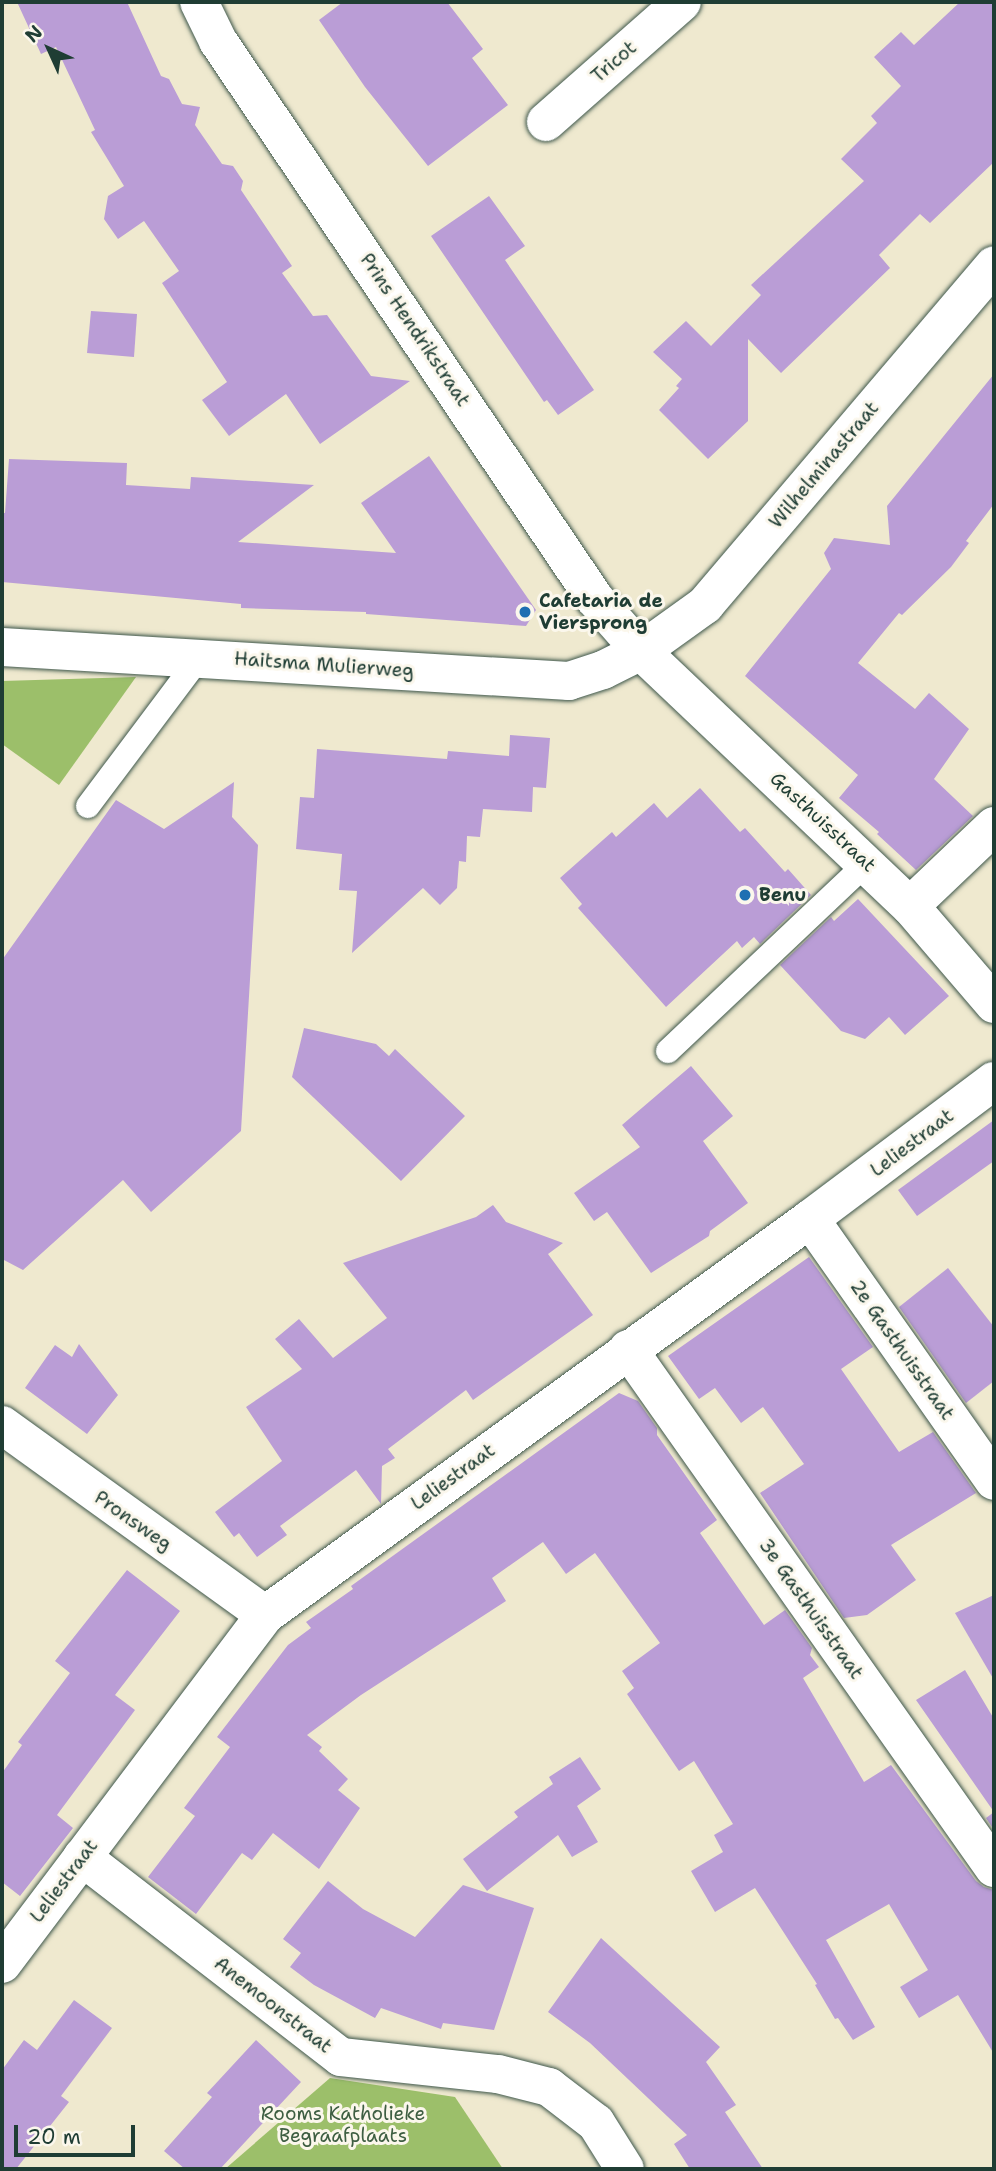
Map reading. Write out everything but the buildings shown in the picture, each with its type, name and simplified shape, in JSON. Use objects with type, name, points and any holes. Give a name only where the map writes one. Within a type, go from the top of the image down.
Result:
[{"type":"street","name":"Prins Hendrikstraat","points":[[199,2],[218,41],[596,599],[641,651]]},
{"type":"street","name":"Tricot","points":[[546,122],[682,2]]},
{"type":"street","name":"Wilhelminastraat","points":[[641,651],[705,605],[994,265]]},
{"type":"street","name":"Haitsma Mulierweg","points":[[2,647],[569,681],[603,670],[641,651]]},
{"type":"street","name":"Gasthuisstraat","points":[[641,651],[911,906],[994,1004]]},
{"type":"street","points":[[911,906],[994,826]]},
{"type":"street","name":"Leliestraat","points":[[2,1964],[265,1615],[810,1219],[994,1081]]},
{"type":"street","name":"2e Gasthuisstraat","points":[[810,1219],[994,1481]]},
{"type":"street","name":"3e Gasthuisstraat","points":[[628,1349],[994,1868]]},
{"type":"street","name":"Pronsweg","points":[[2,1425],[265,1615]]},
{"type":"street","name":"Anemoonstraat","points":[[82,1857],[341,2057],[498,2074],[549,2087],[596,2123],[625,2169]]},
{"type":"lane","points":[[88,806],[200,657]]},
{"type":"lane","points":[[668,1051],[867,863]]},
{"type":"green space","points":[[136,677],[59,785],[2,744],[2,681]]},
{"type":"green space","name":"Rooms Katholieke Begraafplaats","points":[[330,2078],[455,2097],[503,2169],[225,2169]]},
{"type":"place","name":"Cafetaria de Viersprong","points":[[525,612]]},
{"type":"place","name":"Benu","points":[[745,895]]}]
